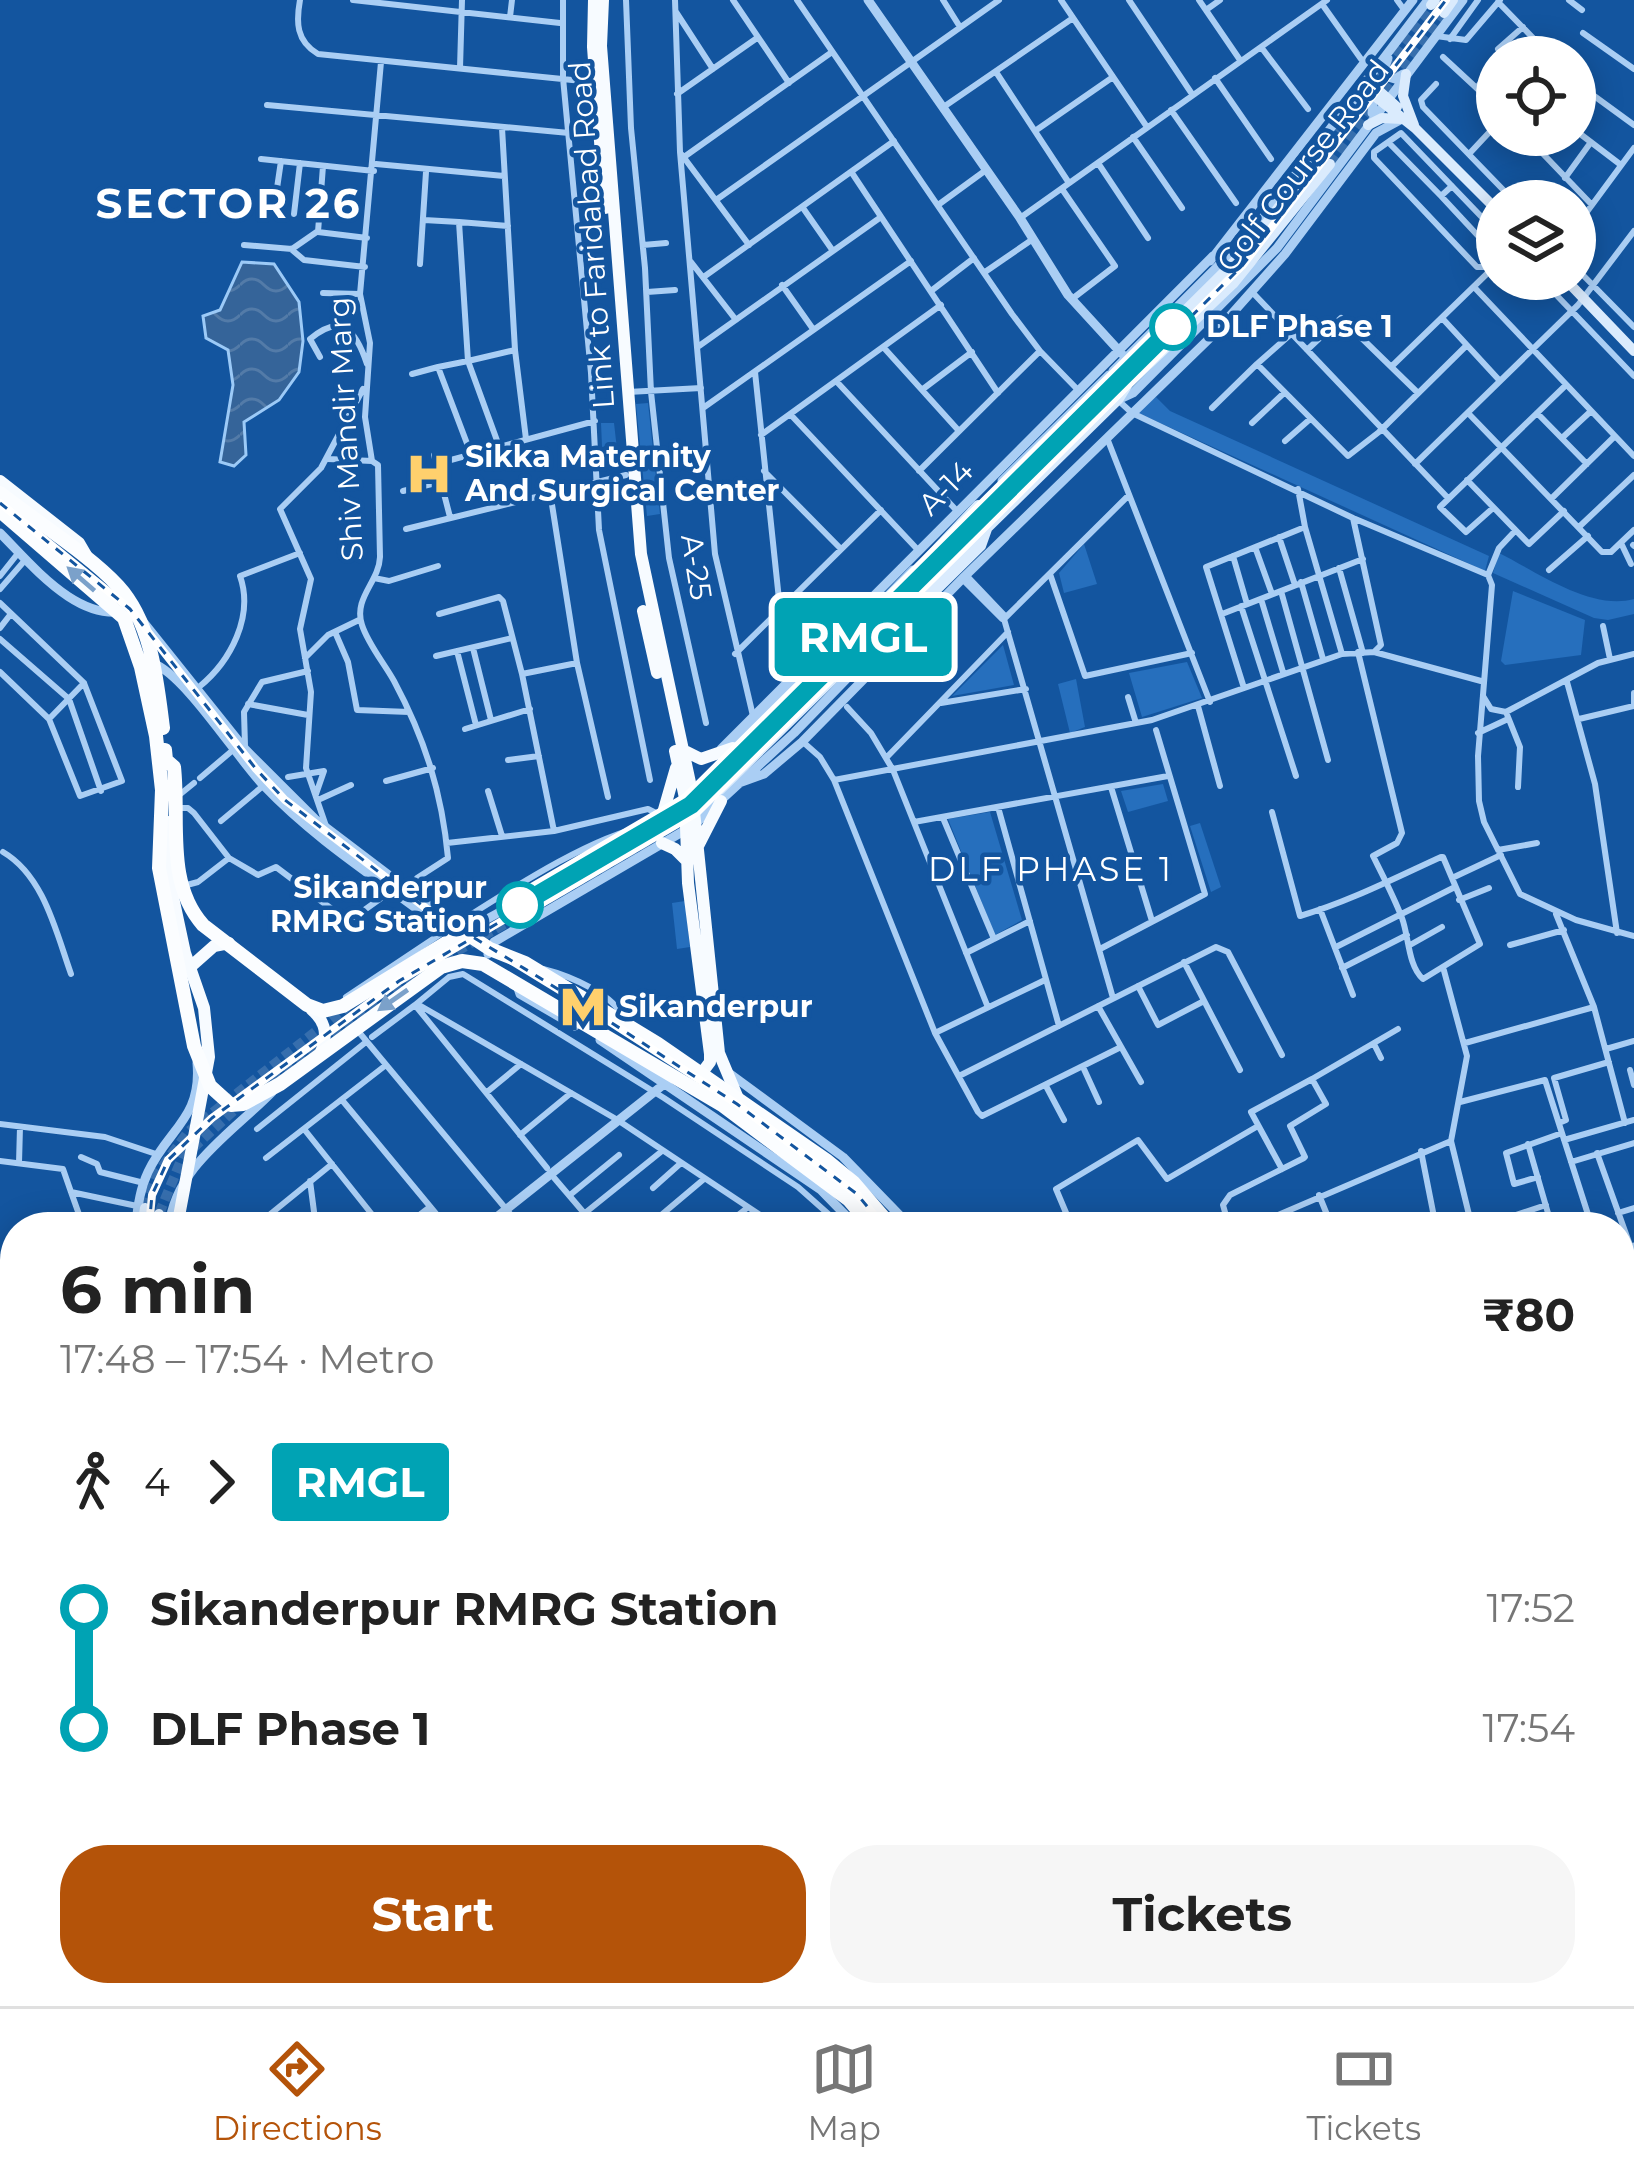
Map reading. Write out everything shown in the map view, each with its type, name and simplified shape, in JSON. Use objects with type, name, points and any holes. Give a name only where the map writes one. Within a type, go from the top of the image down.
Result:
[{"type":"highway","points":[[0,494],[118,586],[154,666],[166,760],[174,767],[180,886],[190,910],[229,943],[307,1005],[330,1011],[455,931],[516,982],[665,1077],[722,1106],[849,1199],[860,1212]]},
{"type":"highway","points":[[0,511],[127,611]]},
{"type":"highway","points":[[154,666],[162,790],[159,868],[194,1046],[210,1086],[231,1105],[243,1104],[280,1084],[441,968],[486,956],[526,964],[625,1024],[854,1183],[879,1212]]},
{"type":"main road","name":"Link to Faridabad Road","points":[[598,0],[596,82],[637,579],[680,755]]},
{"type":"main road","name":"Link to Faridabad Road","points":[[598,0],[641,554],[688,795],[688,863],[710,1054],[700,1074]]},
{"type":"main road","points":[[1444,13],[1454,0]]},
{"type":"main road","points":[[1408,70],[1403,96],[1415,128]]},
{"type":"main road","points":[[1365,82],[1476,188]]},
{"type":"main road","points":[[1368,125],[1382,118],[1402,119],[1415,128]]},
{"type":"main road","points":[[697,848],[715,787],[864,629],[1259,233],[1318,155]]},
{"type":"main road","points":[[901,619],[988,526],[1118,400],[1128,383],[1233,284],[1330,164]]},
{"type":"main road","points":[[1584,300],[1634,351]]},
{"type":"main road","points":[[905,588],[917,566],[1002,481],[1021,471]]},
{"type":"main road","points":[[0,481],[79,543],[93,566]]},
{"type":"main road","points":[[715,787],[864,650],[962,575],[988,526]]},
{"type":"main road","points":[[656,819],[680,755],[713,757],[733,748]]},
{"type":"main road","points":[[166,760],[170,867],[185,953],[204,1008],[209,1057],[177,1212]]},
{"type":"main road","name":"Link to Faridabad Road","points":[[689,827],[697,848],[719,1054],[741,1102]]},
{"type":"main road","points":[[664,842],[688,863]]},
{"type":"main road","points":[[184,981],[200,956],[229,943]]},
{"type":"main road","points":[[516,982],[508,970],[526,964]]},
{"type":"main road","points":[[307,1005],[321,1017],[326,1031],[321,1052]]},
{"type":"main road","points":[[140,1212],[141,1207]]},
{"type":"street","points":[[300,0],[297,28],[318,54],[596,82]]},
{"type":"street","points":[[353,0],[560,22]]},
{"type":"street","points":[[460,68],[462,0]]},
{"type":"street","points":[[510,17],[512,0]]},
{"type":"street","points":[[563,0],[563,78],[603,559],[650,780]]},
{"type":"street","name":"A-25","points":[[626,0],[651,392],[669,559],[706,722]]},
{"type":"street","points":[[675,0],[677,94],[715,554],[735,654],[754,717]]},
{"type":"street","points":[[734,0],[789,83]]},
{"type":"street","points":[[797,0],[1040,351],[1078,390]]},
{"type":"street","points":[[868,0],[1072,299],[1122,354]]},
{"type":"street","points":[[943,0],[960,27]]},
{"type":"street","points":[[716,200],[999,0]]},
{"type":"street","points":[[1061,0],[1147,127]]},
{"type":"street","points":[[1129,0],[1192,94]]},
{"type":"street","points":[[1199,0],[1240,60]]},
{"type":"street","points":[[1206,10],[1220,0]]},
{"type":"street","points":[[1397,0],[1402,15]]},
{"type":"street","points":[[1408,70],[1397,78],[1388,77],[1384,67],[1402,15],[1413,0]]},
{"type":"street","name":"Golf Course Road","points":[[1118,400],[1132,393],[1226,303],[1322,198],[1386,99],[1463,0]]},
{"type":"street","points":[[1450,39],[1478,0]]},
{"type":"street","points":[[1569,0],[1582,10]]},
{"type":"street","points":[[1436,36],[1470,37],[1499,1],[1531,36]]},
{"type":"street","points":[[1020,218],[1324,2],[1360,59]]},
{"type":"street","name":"Golf Course Road","points":[[1107,386],[1122,354],[1251,233],[1392,47],[1432,2]]},
{"type":"street","points":[[675,10],[713,69]]},
{"type":"street","name":"A-14","points":[[713,757],[799,677],[1078,390],[1122,354],[1213,256],[1402,15]]},
{"type":"street","points":[[941,108],[1073,18]]},
{"type":"street","points":[[1513,36],[1523,27]]},
{"type":"street","points":[[1582,33],[1634,69]]},
{"type":"street","points":[[677,94],[758,37]]},
{"type":"street","points":[[1261,47],[1308,109]]},
{"type":"street","points":[[682,154],[832,52]]},
{"type":"street","points":[[1443,58],[1476,87]]},
{"type":"street","name":"Shiv Mandir Marg","points":[[359,620],[363,592],[380,566],[378,465],[372,461],[364,385],[368,324],[360,294],[381,62]]},
{"type":"street","points":[[996,72],[1114,266],[1072,299]]},
{"type":"street","points":[[1035,131],[1113,77]]},
{"type":"street","points":[[1215,78],[1271,159]]},
{"type":"street","points":[[1436,84],[1420,103],[1494,180]]},
{"type":"street","points":[[1596,97],[1634,125]]},
{"type":"street","points":[[1337,119],[1360,100],[1367,100],[1373,110],[1360,136]]},
{"type":"street","points":[[267,105],[569,133]]},
{"type":"street","points":[[1171,110],[1236,203]]},
{"type":"street","points":[[173,656],[154,666],[327,829],[455,931],[656,819],[688,795],[764,774],[803,743],[962,575],[1253,292],[1376,133],[1402,119]]},
{"type":"street","points":[[502,128],[515,350],[526,440]]},
{"type":"street","points":[[1476,211],[1401,133],[1374,152],[1374,158],[1476,266]]},
{"type":"street","points":[[1133,137],[1182,208]]},
{"type":"street","points":[[705,276],[894,141]]},
{"type":"street","points":[[1389,142],[1476,231]]},
{"type":"street","points":[[1469,154],[1476,146]]},
{"type":"street","points":[[1596,146],[1621,165]]},
{"type":"street","points":[[1596,200],[1634,148]]},
{"type":"street","points":[[682,154],[748,245]]},
{"type":"street","points":[[1547,156],[1565,178],[1581,156]]},
{"type":"street","points":[[261,160],[504,176]]},
{"type":"street","points":[[276,195],[280,161]]},
{"type":"street","points":[[1098,163],[1148,238]]},
{"type":"street","points":[[294,214],[300,164]]},
{"type":"street","points":[[318,231],[323,166]]},
{"type":"street","points":[[938,205],[986,170]]},
{"type":"street","points":[[419,264],[426,172]]},
{"type":"street","points":[[851,173],[998,392]]},
{"type":"street","points":[[1443,199],[1454,188]]},
{"type":"street","points":[[803,208],[832,251]]},
{"type":"street","points":[[699,346],[880,217]]},
{"type":"street","points":[[424,220],[508,226]]},
{"type":"street","points":[[459,221],[468,361],[499,446]]},
{"type":"street","points":[[318,231],[368,238]]},
{"type":"street","points":[[291,249],[318,231]]},
{"type":"street","points":[[1596,282],[1634,231]]},
{"type":"street","points":[[985,272],[1033,239]]},
{"type":"street","points":[[643,244],[666,243]]},
{"type":"street","points":[[244,245],[291,249],[304,260],[365,267]]},
{"type":"street","points":[[1210,276],[1213,256]]},
{"type":"street","points":[[931,291],[974,258]]},
{"type":"street","points":[[689,259],[736,320]]},
{"type":"street","points":[[703,408],[911,261]]},
{"type":"street","points":[[782,285],[813,328]]},
{"type":"street","points":[[1391,368],[1474,287],[1634,456]]},
{"type":"street","points":[[1596,289],[1631,323]]},
{"type":"street","points":[[647,292],[675,290]]},
{"type":"street","points":[[1253,292],[1448,498]]},
{"type":"street","points":[[323,293],[360,294]]},
{"type":"street","points":[[1561,300],[1634,376]]},
{"type":"street","points":[[1415,464],[1582,300]]},
{"type":"street","points":[[760,435],[941,305]]},
{"type":"street","points":[[1631,323],[1634,311]]},
{"type":"street","points":[[1307,350],[1341,318],[1417,392]]},
{"type":"street","points":[[1442,318],[1500,381]]},
{"type":"street","points":[[302,347],[326,328],[344,327],[356,338],[368,367]]},
{"type":"street","points":[[1212,408],[1291,334]]},
{"type":"street","points":[[310,340],[320,357]]},
{"type":"street","points":[[1257,364],[1348,456],[1466,346]]},
{"type":"street","points":[[884,348],[959,431]]},
{"type":"street","points":[[412,374],[515,350]]},
{"type":"street","points":[[919,471],[1040,351]]},
{"type":"street","points":[[923,389],[971,352]]},
{"type":"street","points":[[437,367],[471,454]]},
{"type":"street","points":[[1002,481],[1113,371]]},
{"type":"street","points":[[755,372],[780,609]]},
{"type":"street","points":[[837,382],[957,511]]},
{"type":"street","points":[[327,829],[307,774],[308,671],[300,622],[311,579],[280,509],[327,459],[364,385]]},
{"type":"street","points":[[1493,508],[1466,532],[1440,509],[1565,386]]},
{"type":"street","points":[[628,392],[701,388]]},
{"type":"street","points":[[1252,423],[1284,393]]},
{"type":"street","points":[[1118,400],[1132,413],[1353,518],[1488,575]]},
{"type":"street","points":[[1562,438],[1590,411]]},
{"type":"street","points":[[1468,412],[1607,554],[1634,530]]},
{"type":"street","points":[[1537,413],[1587,464]]},
{"type":"street","points":[[790,414],[918,550]]},
{"type":"street","points":[[1285,441],[1309,420]]},
{"type":"street","points":[[450,517],[435,459],[595,421]]},
{"type":"street","points":[[1552,499],[1615,436]]},
{"type":"street","points":[[1107,438],[1210,702]]},
{"type":"street","points":[[327,459],[372,461]]},
{"type":"street","points":[[764,471],[841,549]]},
{"type":"street","points":[[406,530],[626,475]]},
{"type":"street","points":[[1579,527],[1634,476]]},
{"type":"street","points":[[1467,480],[1525,542],[1533,542],[1564,511]]},
{"type":"street","points":[[403,490],[440,482]]},
{"type":"street","points":[[1298,489],[1342,654]]},
{"type":"street","points":[[550,493],[577,663],[608,797]]},
{"type":"street","points":[[1005,619],[1129,495]]},
{"type":"street","points":[[735,654],[880,510]]},
{"type":"street","points":[[1353,518],[1381,644],[1374,652]]},
{"type":"street","points":[[1244,688],[1206,567],[1305,527]]},
{"type":"street","points":[[1515,531],[1498,548],[1488,575],[1492,585],[1478,733],[1480,812],[1520,894],[1634,936]]},
{"type":"street","points":[[0,533],[79,603],[127,611],[199,687],[263,786],[306,826],[391,891],[411,900]]},
{"type":"street","points":[[1549,570],[1588,536]]},
{"type":"street","points":[[1280,537],[1323,659]]},
{"type":"street","points":[[1621,543],[1631,564]]},
{"type":"street","points":[[1255,547],[1272,594]]},
{"type":"street","points":[[199,687],[214,675],[235,641],[246,599],[240,576],[300,553]]},
{"type":"street","points":[[0,576],[23,555]]},
{"type":"street","points":[[0,589],[23,555]]},
{"type":"street","points":[[1233,556],[1263,680],[1296,776]]},
{"type":"street","points":[[1222,614],[1363,559]]},
{"type":"street","points":[[374,578],[389,580],[438,566]]},
{"type":"street","points":[[841,644],[917,566]]},
{"type":"street","points":[[1272,812],[1299,915],[1320,909],[1385,882],[1441,857],[1480,944],[1421,979],[1401,915],[1385,882],[1373,856],[1397,843],[1402,833],[1339,568]]},
{"type":"street","points":[[1050,574],[1085,676],[1192,653]]},
{"type":"street","points":[[962,575],[1005,619],[1114,998]]},
{"type":"street","points":[[1281,591],[1328,760]]},
{"type":"street","points":[[439,614],[499,597],[522,674],[554,831]]},
{"type":"street","points":[[1261,598],[1283,672]]},
{"type":"street","points":[[0,603],[84,683],[123,776],[121,782],[78,794],[49,719],[0,672]]},
{"type":"street","points":[[0,628],[10,615]]},
{"type":"street","points":[[739,783],[901,619]]},
{"type":"street","points":[[305,658],[335,632],[359,620],[409,712],[433,768],[448,858],[414,881],[411,900]]},
{"type":"street","points":[[1603,626],[1610,659]]},
{"type":"street","points":[[486,956],[494,942],[689,827],[733,748],[799,677],[864,629]]},
{"type":"street","points":[[335,632],[348,662],[356,710],[409,712]]},
{"type":"street","points":[[886,758],[1008,632]]},
{"type":"street","points":[[436,656],[512,638]]},
{"type":"street","points":[[0,639],[69,699],[100,791]]},
{"type":"street","points":[[473,647],[490,720]]},
{"type":"street","points":[[857,668],[864,650]]},
{"type":"street","points":[[457,651],[476,725]]},
{"type":"street","points":[[834,780],[1152,720],[1342,654],[1374,652],[1482,682]]},
{"type":"street","points":[[1478,733],[1610,659],[1634,654]]},
{"type":"street","points":[[522,674],[577,663]]},
{"type":"street","points":[[242,752],[248,704],[267,679],[308,671]]},
{"type":"street","points":[[1567,682],[1595,784],[1617,933]]},
{"type":"street","points":[[49,719],[84,683]]},
{"type":"street","points":[[941,703],[1026,689]]},
{"type":"street","points":[[1481,692],[1491,709],[1508,716],[1520,747],[1518,787]]},
{"type":"street","points":[[1578,719],[1634,706],[1634,693]]},
{"type":"street","points":[[1128,697],[1136,723]]},
{"type":"street","points":[[248,704],[309,715]]},
{"type":"street","points":[[1198,706],[1220,786]]},
{"type":"street","points":[[847,707],[871,734],[892,770],[987,1005]]},
{"type":"street","points":[[465,729],[530,709]]},
{"type":"street","points":[[1100,949],[1205,894],[1156,730]]},
{"type":"street","points":[[803,743],[820,757],[834,780],[935,1033],[982,1116],[1121,1047]]},
{"type":"street","points":[[242,752],[196,781],[177,802],[194,813],[229,859],[258,874],[280,868],[345,919],[372,907],[391,891]]},
{"type":"street","points":[[508,760],[539,756]]},
{"type":"street","points":[[386,781],[433,768]]},
{"type":"street","points":[[288,777],[324,771],[317,797]]},
{"type":"street","points":[[914,822],[1168,776]]},
{"type":"street","points":[[317,797],[351,784]]},
{"type":"street","points":[[220,821],[263,786]]},
{"type":"street","points":[[1111,787],[1152,923]]},
{"type":"street","points":[[488,790],[502,836]]},
{"type":"street","points":[[998,807],[1059,1026]]},
{"type":"street","points":[[446,844],[554,831],[648,808],[664,829],[664,842]]},
{"type":"street","points":[[943,818],[994,939]]},
{"type":"street","points":[[1336,946],[1401,915],[1500,853],[1537,843]]},
{"type":"street","points":[[3,852],[33,880],[71,974]]},
{"type":"street","points":[[180,886],[198,882],[229,859]]},
{"type":"street","points":[[1459,900],[1489,888]]},
{"type":"street","points":[[1320,909],[1353,994]]},
{"type":"street","points":[[1538,1177],[1514,1184],[1506,1153],[1630,1122],[1594,1007],[1554,910]]},
{"type":"street","points":[[966,953],[1030,921]]},
{"type":"street","points":[[1342,968],[1442,927]]},
{"type":"street","points":[[1510,945],[1564,930]]},
{"type":"street","points":[[958,1076],[1216,947],[1228,952],[1282,1055]]},
{"type":"street","points":[[1184,962],[1240,1070]]},
{"type":"street","points":[[1443,967],[1466,1043],[1467,1067],[1450,1141],[1471,1212]]},
{"type":"street","points":[[257,1129],[449,977],[463,974],[798,1187],[826,1212]]},
{"type":"street","points":[[935,1033],[1046,979]]},
{"type":"street","points":[[1138,986],[1158,1024],[1204,1000]]},
{"type":"street","points":[[416,1005],[616,1119],[754,1212]]},
{"type":"street","points":[[416,1005],[584,1212]]},
{"type":"street","points":[[1098,1006],[1141,1082]]},
{"type":"street","points":[[1466,1043],[1594,1007]]},
{"type":"street","points":[[354,1027],[369,1039],[508,1212]]},
{"type":"street","points":[[1282,1169],[1252,1111],[1398,1029]]},
{"type":"street","points":[[1606,1048],[1634,1041]]},
{"type":"street","points":[[1374,1043],[1381,1058]]},
{"type":"street","points":[[71,1192],[141,1207],[144,1183],[191,1112],[198,1080],[194,1046]]},
{"type":"street","points":[[1559,1123],[1566,1120],[1554,1078],[1609,1062]]},
{"type":"street","points":[[486,1093],[521,1064]]},
{"type":"street","points":[[266,1158],[386,1065]]},
{"type":"street","points":[[1082,1066],[1100,1102]]},
{"type":"street","points":[[724,1070],[843,1157],[896,1212]]},
{"type":"street","points":[[1630,1070],[1634,1084]]},
{"type":"street","points":[[502,1212],[665,1077],[821,1190],[842,1212]]},
{"type":"street","points":[[1224,1212],[1225,1200],[1305,1156],[1290,1126],[1326,1104],[1312,1079]]},
{"type":"street","points":[[1459,1102],[1545,1080],[1587,1212]]},
{"type":"street","points":[[174,1212],[176,1193],[190,1171],[280,1084]]},
{"type":"street","points":[[1045,1084],[1064,1120]]},
{"type":"street","points":[[520,1135],[571,1093]]},
{"type":"street","points":[[342,1100],[434,1212]]},
{"type":"street","points":[[0,1124],[105,1138],[159,1155]]},
{"type":"street","points":[[1066,1212],[1056,1189],[1138,1140],[1167,1179],[1258,1126]]},
{"type":"street","points":[[19,1163],[20,1127]]},
{"type":"street","points":[[304,1129],[370,1212]]},
{"type":"street","points":[[1282,1212],[1450,1141]]},
{"type":"street","points":[[1571,1162],[1634,1143]]},
{"type":"street","points":[[1528,1144],[1548,1212]]},
{"type":"street","points":[[586,1212],[662,1151]]},
{"type":"street","points":[[1421,1151],[1433,1212]]},
{"type":"street","points":[[1597,1153],[1618,1212]]},
{"type":"street","points":[[570,1196],[619,1155]]},
{"type":"street","points":[[81,1157],[98,1165],[99,1172],[144,1183]]},
{"type":"street","points":[[0,1161],[63,1169],[78,1212]]},
{"type":"street","points":[[653,1188],[681,1163]]},
{"type":"street","points":[[273,1212],[332,1164]]},
{"type":"street","points":[[664,1212],[704,1179]]},
{"type":"street","points":[[310,1181],[314,1212]]},
{"type":"street","points":[[1319,1195],[1326,1212]]},
{"type":"street","points":[[1524,1212],[1546,1205]]},
{"type":"street","points":[[424,1212],[430,1207]]},
{"type":"street","points":[[742,1212],[747,1208]]},
{"type":"street","points":[[0,1390],[0,1403]]},
{"type":"shaded area","points":[[1156,397],[1170,411],[1489,556],[1485,571],[1136,412]]},
{"type":"shaded area","points":[[648,403],[660,514],[647,516],[636,404]]},
{"type":"shaded area","points":[[601,423],[614,423],[619,467],[603,469]]},
{"type":"shaded area","points":[[1084,544],[1097,584],[1064,593],[1059,573]]},
{"type":"shaded area","points":[[1499,553],[1582,595],[1600,600],[1634,599],[1634,614],[1594,618],[1493,573]]},
{"type":"shaded area","points":[[1513,591],[1585,620],[1581,655],[1505,665],[1501,661]]},
{"type":"shaded area","points":[[1003,645],[1014,685],[952,696]]},
{"type":"shaded area","points":[[1187,662],[1202,698],[1142,717],[1129,673]]},
{"type":"shaded area","points":[[1076,679],[1085,727],[1070,733],[1058,684]]},
{"type":"shaded area","points":[[1163,784],[1168,801],[1128,812],[1121,791]]},
{"type":"shaded area","points":[[990,812],[1022,920],[995,935],[948,819]]},
{"type":"shaded area","points":[[1200,823],[1221,887],[1211,892],[1190,826]]},
{"type":"shaded area","points":[[685,901],[690,947],[677,949],[672,903]]},
{"type":"water","points":[[242,262],[274,264],[299,302],[303,341],[299,372],[279,400],[244,422],[246,455],[234,466],[220,462],[233,385],[228,350],[206,338],[203,316],[220,310]]},
{"type":"tunnel","points":[[1366,90],[1431,5]]},
{"type":"tunnel","points":[[1330,164],[1444,13]]},
{"type":"tunnel","points":[[1318,155],[1355,105]]},
{"type":"tunnel","points":[[632,841],[683,809],[711,781]]},
{"type":"tunnel","points":[[160,1212],[182,1158],[254,1092],[412,977],[656,837],[720,790]]},
{"type":"tunnel","points":[[145,1208],[157,1174],[188,1132],[347,1007]]},
{"type":"railway","points":[[150,1212],[152,1195],[168,1160],[212,1118],[399,981],[695,806],[742,763],[1242,266],[1446,0]]},
{"type":"railway","points":[[0,503],[130,609],[285,800],[427,909],[737,1104],[857,1194],[872,1212]]},
{"type":"metro line","name":"RMGL","points":[[520,905],[691,805],[1173,327]]},
{"type":"place","name":"DLF Phase 1","points":[[1173,327]]},
{"type":"place","name":"Sikka Maternity And Surgical Center","points":[[429,474]]},
{"type":"place","name":"Sikanderpur RMRG Station","points":[[520,905]]},
{"type":"place","name":"Sikanderpur","points":[[583,1007]]},
{"type":"district","name":"SECTOR 26","points":[[229,203]]},
{"type":"district","name":"DLF PHASE 1","points":[[1051,869]]}]
